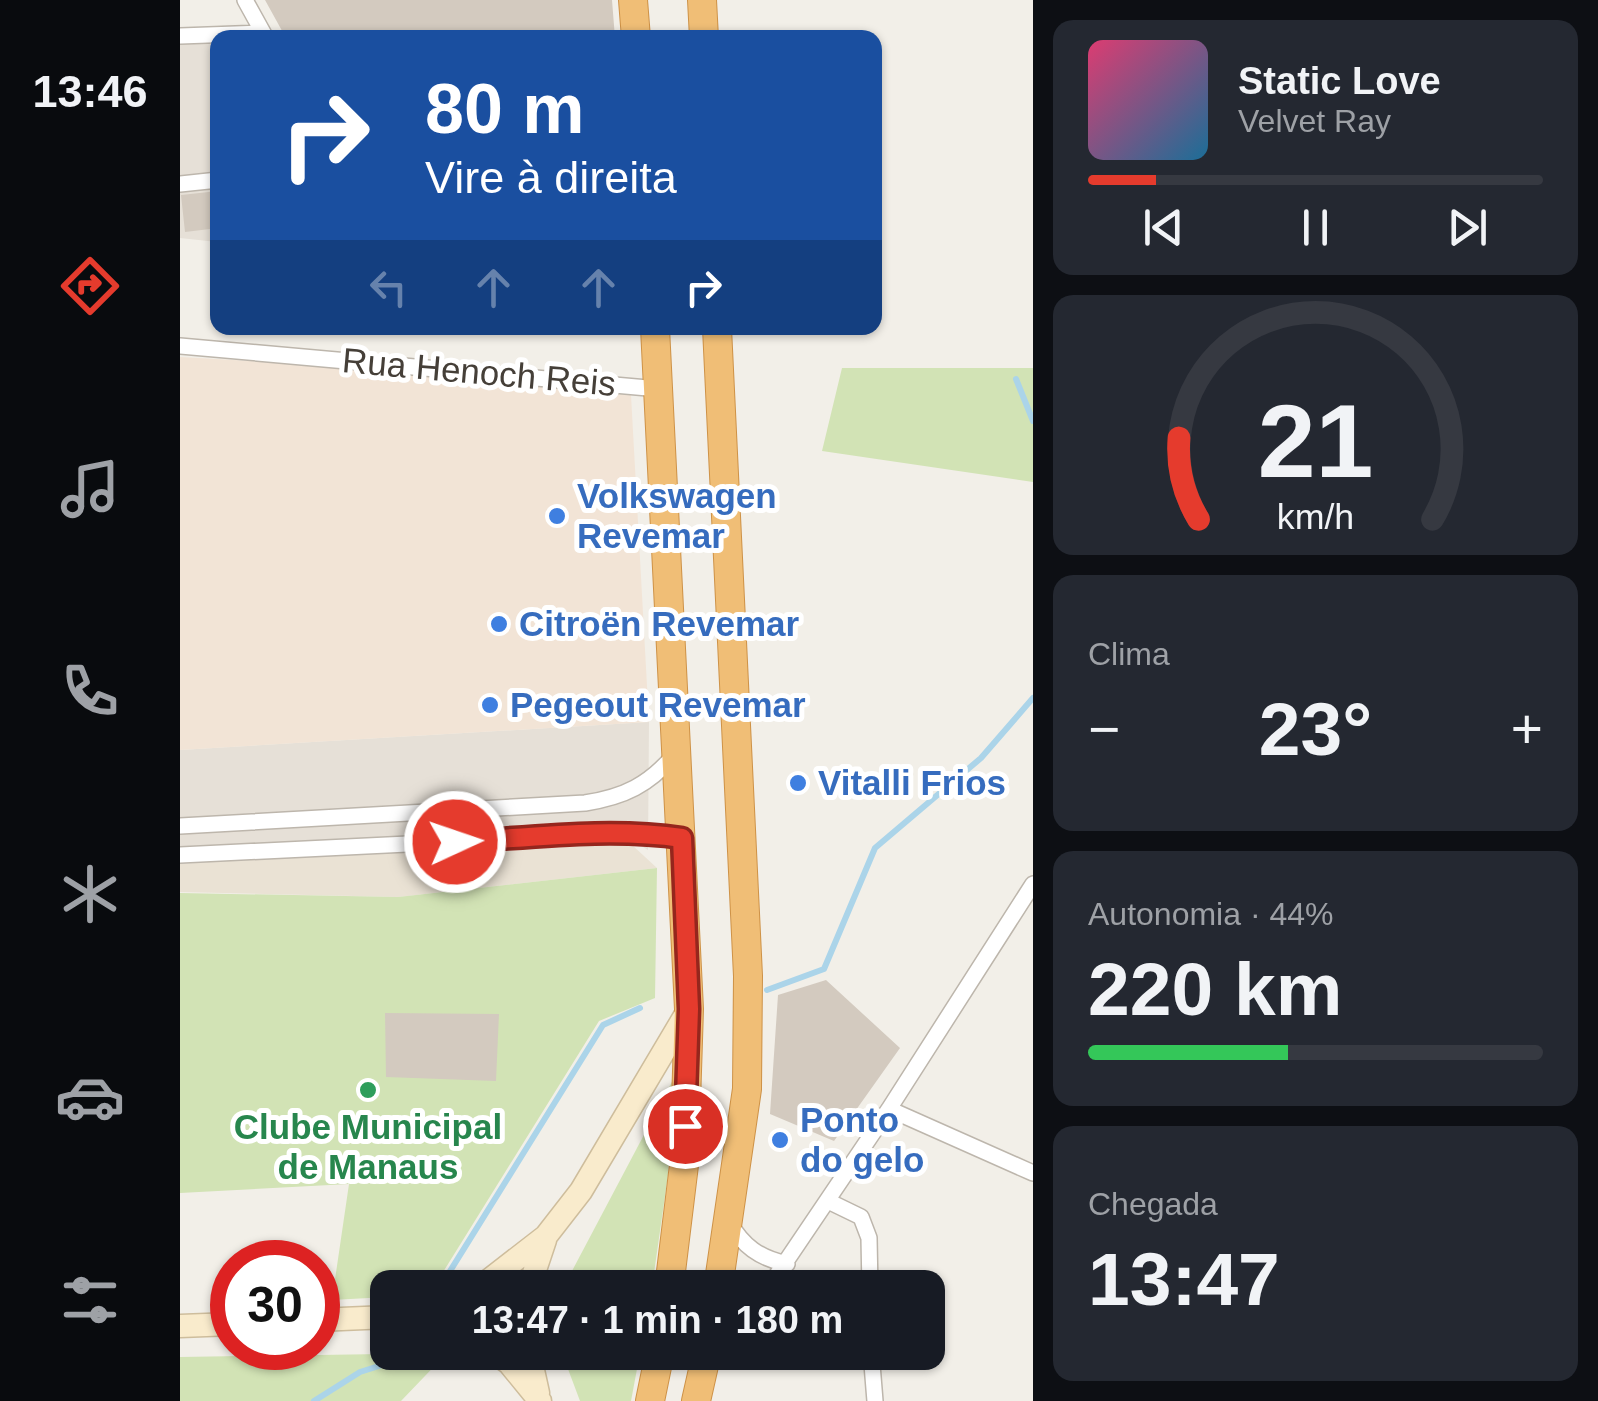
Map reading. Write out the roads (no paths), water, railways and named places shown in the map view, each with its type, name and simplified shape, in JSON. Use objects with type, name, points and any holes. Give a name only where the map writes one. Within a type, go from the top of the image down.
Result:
[{"type":"highway","points":[[633,0],[635,30]]},
{"type":"highway","points":[[702,0],[704,30]]},
{"type":"highway","points":[[655,335],[689,1009],[684,1165],[672,1270]]},
{"type":"highway","points":[[717,335],[748,976],[746,1089],[721,1270]]},
{"type":"highway","points":[[650,1401],[656,1370]]},
{"type":"highway","points":[[696,1401],[705,1370]]},
{"type":"street","points":[[245,0],[262,30]]},
{"type":"street","points":[[180,36],[210,36]]},
{"type":"street","points":[[180,184],[210,181]]},
{"type":"street","name":"Rua Henoch Reis","points":[[180,346],[659,388]]},
{"type":"street","points":[[180,826],[609,800],[656,776],[678,751]]},
{"type":"street","points":[[452,811],[455,842]]},
{"type":"street","points":[[213,824],[215,854]]},
{"type":"street","points":[[180,856],[610,834],[682,838]]},
{"type":"street","points":[[782,1270],[1033,884]]},
{"type":"street","points":[[502,1270],[546,1236],[582,1191],[689,1009]]},
{"type":"street","points":[[889,1110],[1033,1173]]},
{"type":"street","points":[[828,1201],[861,1217],[869,1238],[870,1270]]},
{"type":"street","points":[[730,1222],[746,1247],[787,1264]]},
{"type":"street","points":[[535,1270],[546,1236]]},
{"type":"street","points":[[340,1319],[370,1318]]},
{"type":"street","points":[[180,1326],[210,1325]]},
{"type":"street","points":[[514,1370],[540,1401]]},
{"type":"street","points":[[533,1370],[540,1401]]},
{"type":"street","points":[[872,1370],[875,1401]]},
{"type":"waterway","points":[[1016,379],[1033,421]]},
{"type":"waterway","points":[[767,990],[824,969],[875,848],[981,758],[1033,698]]},
{"type":"waterway","points":[[451,1270],[603,1025],[640,1008]]},
{"type":"waterway","points":[[314,1401],[370,1369]]},
{"type":"place","name":"Volkswagen Revemar","points":[[557,516]]},
{"type":"place","name":"Citroën Revemar","points":[[499,624]]},
{"type":"place","name":"Pegeout Revemar","points":[[490,705]]},
{"type":"place","name":"Vitalli Frios","points":[[798,783]]},
{"type":"place","name":"Clube Municipal de Manaus","points":[[368,1090]]},
{"type":"place","name":"Ponto do gelo","points":[[780,1140]]}]
